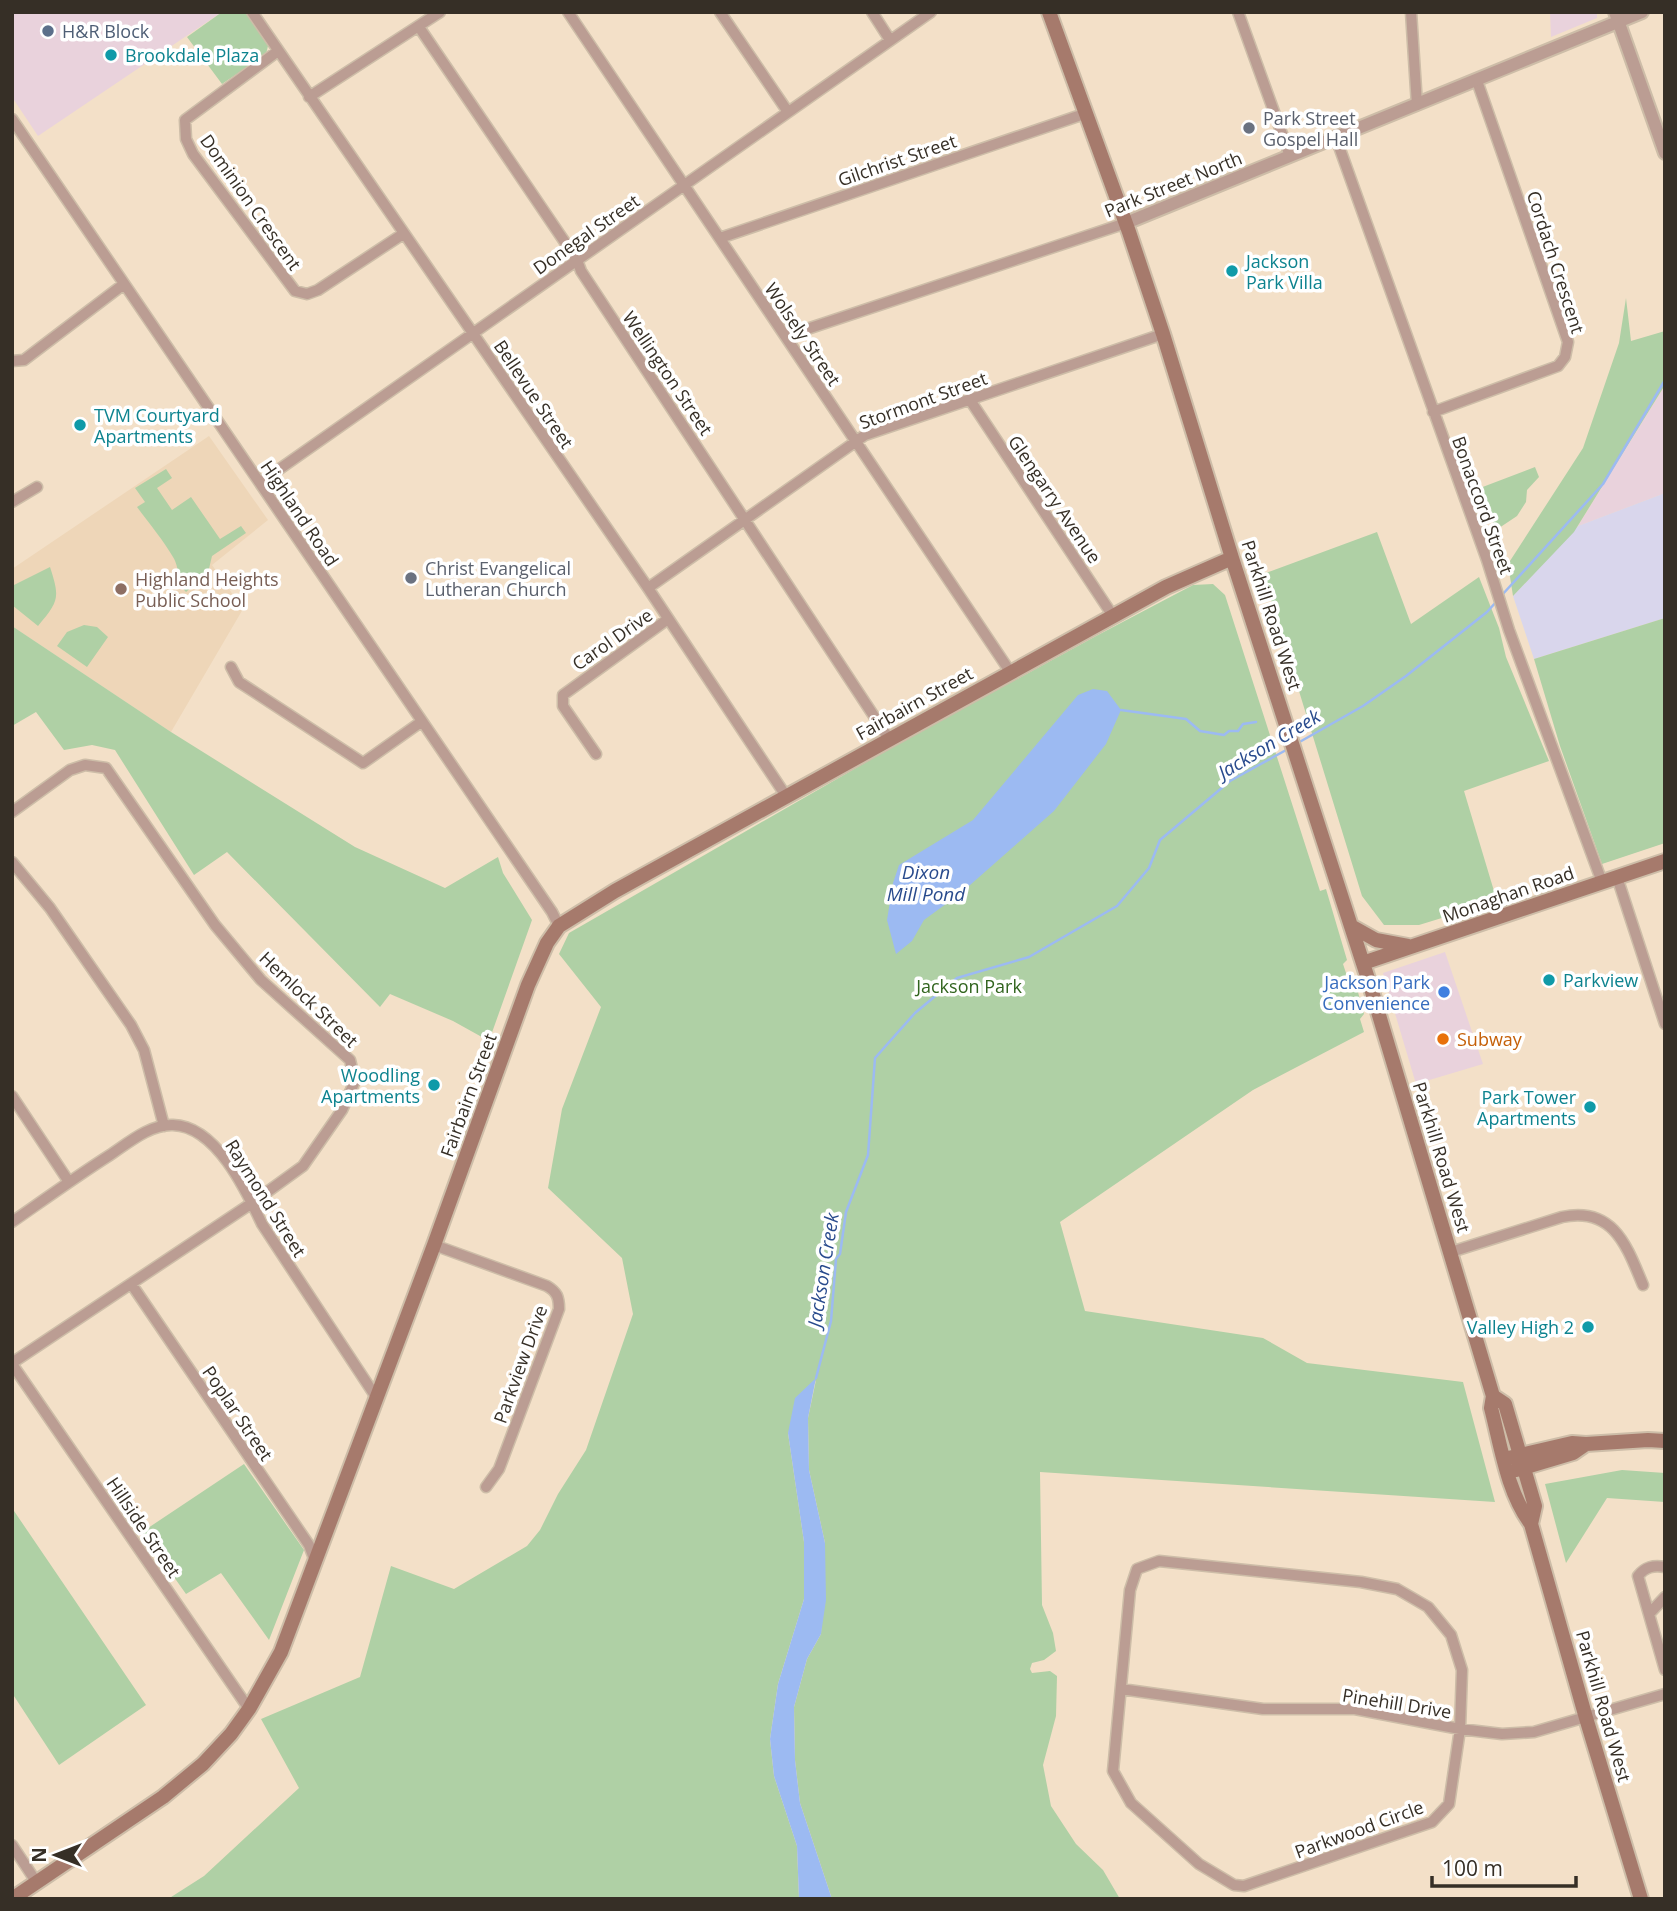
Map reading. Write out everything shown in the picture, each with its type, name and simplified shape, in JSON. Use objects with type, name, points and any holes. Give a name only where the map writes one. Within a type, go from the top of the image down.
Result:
[{"type":"main road","name":"Parkhill Road West","points":[[1049,12],[1126,223],[1163,334],[1232,558],[1363,963],[1493,1396],[1505,1404],[1519,1508],[1531,1524],[1641,1899]]},
{"type":"main road","name":"Fairbairn Street","points":[[12,1899],[163,1797],[203,1764],[231,1734],[249,1709],[281,1652],[434,1245],[528,985],[547,943],[559,926],[615,891],[888,739],[1166,587],[1232,558]]},
{"type":"main road","name":"Monaghan Road","points":[[1363,963],[1665,861]]},
{"type":"main road","points":[[1351,926],[1376,940],[1413,947]]},
{"type":"main road","points":[[1514,1464],[1573,1443],[1665,1441]]},
{"type":"street","name":"Bellevue Street","points":[[252,12],[648,588],[786,796]]},
{"type":"street","points":[[309,97],[440,12]]},
{"type":"street","name":"Wolsely Street","points":[[568,12],[1011,673]]},
{"type":"street","points":[[720,12],[788,111]]},
{"type":"street","points":[[872,12],[890,40]]},
{"type":"street","name":"Donegal Street","points":[[261,482],[930,12]]},
{"type":"street","points":[[1238,12],[1290,156]]},
{"type":"street","points":[[1411,12],[1417,105]]},
{"type":"street","name":"Park Street North","points":[[786,336],[1126,223],[1477,81],[1617,18],[1643,12]]},
{"type":"street","points":[[1617,18],[1665,153]]},
{"type":"street","name":"Wellington Street","points":[[419,27],[577,260],[581,271],[888,739]]},
{"type":"street","name":"Dominion Crescent","points":[[278,51],[185,120],[186,139],[193,153],[295,292],[307,294],[318,290],[403,234]]},
{"type":"street","name":"Cordach Crescent","points":[[1433,412],[1558,366],[1565,357],[1568,342],[1477,81]]},
{"type":"street","name":"Gilchrist Street","points":[[720,238],[1084,114]]},
{"type":"street","name":"Highland Road","points":[[12,120],[261,482],[559,926]]},
{"type":"street","name":"Bonaccord Street","points":[[1336,138],[1509,630],[1602,882]]},
{"type":"street","points":[[12,361],[24,360],[124,284]]},
{"type":"street","name":"Stormont Street","points":[[648,588],[865,435],[1163,334]]},
{"type":"street","name":"Glengarry Avenue","points":[[970,400],[1113,616]]},
{"type":"street","points":[[12,502],[37,487]]},
{"type":"street","name":"Carol Drive","points":[[596,754],[563,706],[563,695],[668,619]]},
{"type":"street","points":[[230,667],[239,682],[363,763],[421,722]]},
{"type":"street","name":"Hemlock Street","points":[[12,812],[71,770],[85,765],[106,768],[215,925],[261,980],[350,1060],[355,1081],[328,1133],[303,1166],[253,1203],[12,1364]]},
{"type":"street","points":[[12,862],[50,908],[131,1025],[144,1050],[164,1126],[142,1134],[12,1222]]},
{"type":"street","points":[[1617,877],[1665,1024]]},
{"type":"street","points":[[12,1096],[69,1182]]},
{"type":"street","name":"Raymond Street","points":[[164,1126],[174,1125],[196,1131],[217,1146],[253,1203],[262,1224],[376,1397]]},
{"type":"street","points":[[1451,1252],[1562,1217],[1582,1215],[1601,1220],[1617,1232],[1643,1285]]},
{"type":"street","name":"Parkview Drive","points":[[434,1245],[547,1286],[554,1290],[559,1298],[559,1308],[499,1469],[486,1487]]},
{"type":"street","name":"Poplar Street","points":[[132,1285],[309,1545],[315,1561]]},
{"type":"street","name":"Hillside Street","points":[[12,1364],[249,1709]]},
{"type":"street","name":"Parkwood Circle","points":[[1159,1561],[1361,1582],[1396,1589],[1428,1607],[1451,1635],[1462,1670],[1460,1729],[1449,1804],[1432,1822],[1244,1885],[1234,1885],[1199,1864],[1130,1803],[1113,1771],[1130,1590],[1137,1569],[1159,1561]]},
{"type":"street","points":[[1665,1567],[1657,1565],[1644,1568],[1638,1576],[1665,1670]]},
{"type":"street","points":[[1649,1614],[1665,1597]]},
{"type":"street","name":"Pinehill Drive","points":[[1121,1689],[1263,1709],[1355,1709],[1460,1729],[1502,1734],[1534,1732],[1665,1694]]},
{"type":"street","points":[[12,1845],[37,1882]]},
{"type":"street","points":[[1234,1885],[1237,1899]]},
{"type":"shaded area","name":"Brookdale Plaza","points":[[12,12],[222,12],[38,136],[12,97]]},
{"type":"shaded area","points":[[1550,12],[1597,12],[1597,18],[1551,37]]},
{"type":"shaded area","points":[[1665,385],[1665,493],[1578,526]]},
{"type":"shaded area","name":"Highland Heights Public School","points":[[209,436],[268,520],[212,565],[243,609],[171,732],[12,626],[12,569]]},
{"type":"shaded area","points":[[1665,493],[1665,618],[1534,659],[1513,596],[1578,526]]},
{"type":"shaded area","points":[[1445,952],[1483,1064],[1416,1084],[1383,973]]},
{"type":"green space","points":[[222,12],[245,12],[268,46],[266,54],[222,84],[187,37]]},
{"type":"green space","points":[[1626,298],[1631,341],[1665,331],[1665,385],[1574,532],[1513,596],[1508,564],[1583,448],[1619,343]]},
{"type":"green space","points":[[1535,467],[1539,477],[1527,490],[1526,502],[1517,516],[1496,530],[1480,488]]},
{"type":"green space","points":[[166,469],[172,478],[157,488],[172,510],[191,497],[220,539],[241,526],[246,533],[212,556],[208,573],[186,592],[173,557],[137,507],[145,502],[135,488]]},
{"type":"green space","points":[[1377,532],[1411,624],[1479,577],[1499,628],[1506,657],[1549,761],[1464,791],[1497,901],[1419,925],[1384,925],[1362,896],[1263,574]]},
{"type":"green space","points":[[50,567],[56,599],[38,626],[12,605],[12,586]]},
{"type":"green space","name":"Jackson Park","points":[[1213,584],[1225,595],[1320,891],[1326,889],[1347,960],[1343,964],[1346,973],[1353,974],[1364,1014],[1360,1019],[1364,1032],[1253,1090],[1060,1222],[1085,1311],[1263,1338],[1307,1363],[1463,1382],[1495,1502],[1040,1472],[1042,1605],[1053,1633],[1056,1651],[1044,1660],[1032,1663],[1030,1669],[1032,1673],[1050,1671],[1057,1676],[1056,1716],[1043,1765],[1051,1806],[1076,1844],[1103,1870],[1120,1899],[832,1899],[800,1803],[795,1760],[794,1707],[807,1659],[821,1634],[825,1543],[809,1470],[808,1418],[816,1380],[788,1433],[804,1542],[804,1599],[778,1684],[770,1739],[774,1776],[797,1846],[799,1899],[168,1899],[204,1876],[299,1788],[261,1719],[360,1677],[391,1566],[454,1589],[527,1546],[540,1530],[558,1494],[586,1450],[633,1314],[622,1258],[548,1188],[562,1109],[601,1007],[559,954],[569,933],[889,749],[1096,636],[1193,585]]},
{"type":"green space","points":[[1665,618],[1665,843],[1602,864],[1560,746],[1534,659]]},
{"type":"green space","points":[[84,625],[97,627],[108,637],[87,667],[57,646],[67,632]]},
{"type":"green space","points":[[12,626],[171,732],[355,847],[445,888],[498,857],[503,873],[532,920],[489,1041],[453,1021],[390,994],[380,1007],[227,852],[194,875],[115,750],[92,745],[64,750],[36,712],[12,726]]},
{"type":"green space","points":[[244,1464],[304,1550],[269,1640],[221,1573],[186,1594],[142,1532]]},
{"type":"green space","points":[[1622,1470],[1665,1473],[1665,1502],[1607,1498],[1566,1563],[1545,1484]]},
{"type":"green space","points":[[12,1508],[146,1705],[59,1765],[12,1693]]},
{"type":"water","name":"Dixon Mill Pond","points":[[1093,689],[1107,691],[1121,710],[1106,744],[1054,811],[961,893],[924,920],[912,941],[896,954],[887,920],[899,865],[973,820],[1078,695]]},
{"type":"water","name":"Jackson Creek","points":[[816,1378],[808,1418],[809,1470],[825,1543],[826,1600],[821,1634],[807,1659],[794,1707],[795,1760],[800,1803],[832,1899],[799,1899],[797,1846],[774,1776],[770,1739],[778,1684],[804,1599],[804,1542],[788,1433],[795,1398]]},
{"type":"waterway","name":"Jackson Creek","points":[[1502,595],[1603,484],[1665,380]]},
{"type":"waterway","name":"Jackson Creek","points":[[1296,744],[1363,706],[1406,676],[1496,602]]},
{"type":"waterway","points":[[1121,710],[1186,719],[1200,731],[1224,735],[1229,731],[1238,731],[1243,724],[1256,722]]},
{"type":"waterway","name":"Jackson Creek","points":[[816,1378],[831,1321],[836,1259],[840,1254],[846,1212],[868,1155],[875,1058],[915,1013],[957,978],[1029,957],[1117,906],[1149,868],[1160,840],[1230,781],[1288,749]]},
{"type":"place","name":"H&R Block","points":[[48,31]]},
{"type":"place","name":"Brookdale Plaza","points":[[111,55]]},
{"type":"place","name":"Park Street Gospel Hall","points":[[1249,128]]},
{"type":"place","name":"Jackson Park Villa","points":[[1232,271]]},
{"type":"place","name":"TVM Courtyard Apartments","points":[[80,425]]},
{"type":"place","name":"Christ Evangelical Lutheran Church","points":[[411,578]]},
{"type":"place","name":"Highland Heights Public School","points":[[121,589]]},
{"type":"place","name":"Parkview","points":[[1549,980]]},
{"type":"place","name":"Jackson Park Convenience","points":[[1444,992]]},
{"type":"place","name":"Subway","points":[[1443,1039]]},
{"type":"place","name":"Woodling Apartments","points":[[434,1085]]},
{"type":"place","name":"Park Tower Apartments","points":[[1590,1107]]},
{"type":"place","name":"Valley High 2","points":[[1588,1327]]}]
